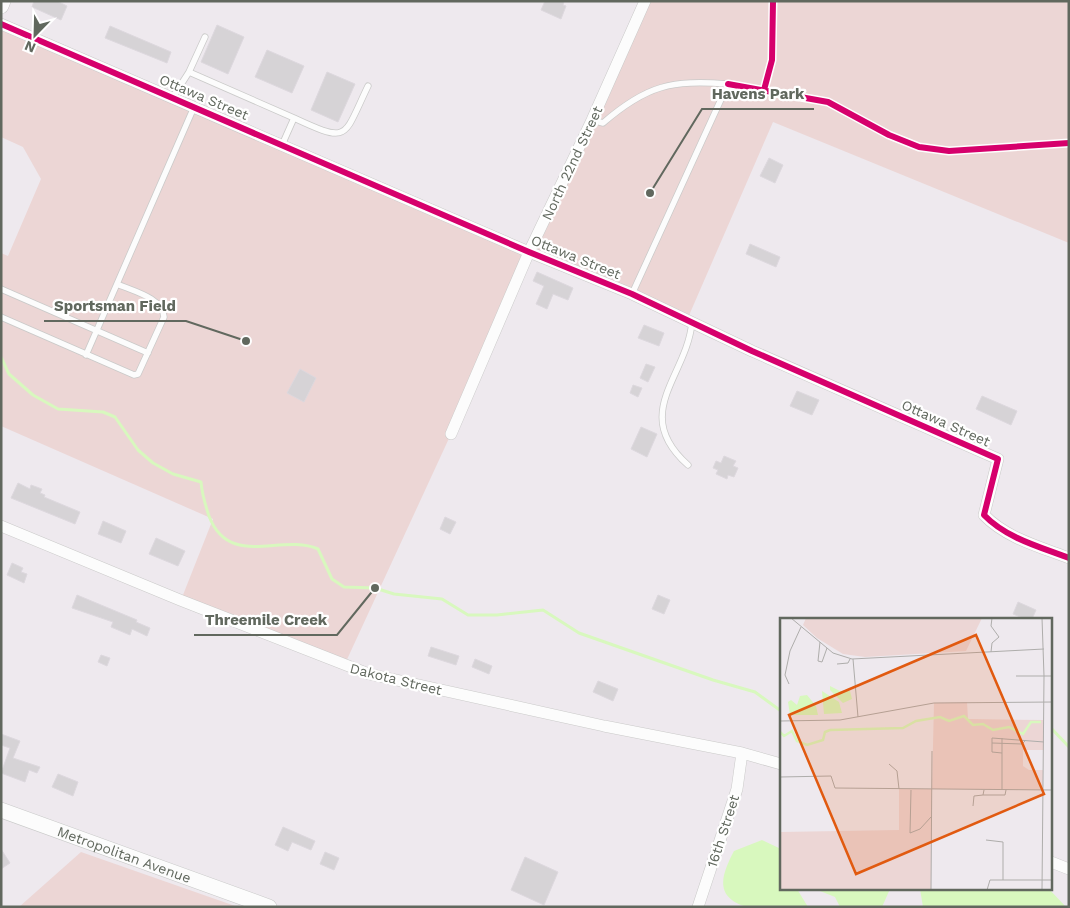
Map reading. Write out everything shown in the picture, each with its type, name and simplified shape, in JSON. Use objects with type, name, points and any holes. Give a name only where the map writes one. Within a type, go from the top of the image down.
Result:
[{"type":"street","points":[[1,6],[3,1]]},
{"type":"street","name":"North 22nd Street","points":[[451,434],[529,252],[592,120],[645,1]]},
{"type":"street","name":"Ottawa Street","points":[[1,24],[529,252],[632,294],[998,459],[984,515],[994,525],[1014,536],[1069,558]]},
{"type":"street","name":"Dakota Street","points":[[1,526],[369,674],[604,726],[742,753],[780,764]]},
{"type":"street","name":"16th Street","points":[[698,907],[737,789],[742,753]]},
{"type":"street","name":"Metropolitan Avenue","points":[[1,810],[269,907]]},
{"type":"street","points":[[1052,862],[1069,869]]},
{"type":"lane","points":[[173,97],[189,72],[205,37]]},
{"type":"lane","points":[[189,72],[328,134],[338,135],[347,129],[368,86]]},
{"type":"lane","points":[[592,120],[603,122],[626,103],[644,93],[673,83],[728,84],[632,294]]},
{"type":"lane","points":[[86,355],[194,106]]},
{"type":"lane","points":[[282,144],[294,118]]},
{"type":"lane","points":[[1,317],[134,375],[138,374],[164,317],[163,309],[158,303],[117,284]]},
{"type":"lane","points":[[1,288],[148,353]]},
{"type":"lane","points":[[688,465],[669,446],[662,415],[665,395],[689,340],[692,322]]},
{"type":"shaded area","points":[[645,1],[1069,1],[1069,243],[773,122],[687,320],[529,252]]},
{"type":"shaded area","points":[[1,24],[529,252],[451,434],[344,666],[181,600],[213,519],[1,426],[1,253],[8,256],[41,179],[23,147],[1,137]]},
{"type":"shaded area","points":[[762,840],[780,849],[780,890],[798,890],[808,907],[747,907],[729,898],[723,885],[726,869],[734,851]]},
{"type":"shaded area","points":[[81,852],[238,907],[19,907]]},
{"type":"shaded area","points":[[818,890],[890,890],[882,907],[840,907],[835,897]]},
{"type":"shaded area","points":[[920,890],[1050,890],[1066,907],[923,907]]},
{"type":"building","points":[[34,1],[57,1],[67,6],[61,20],[32,7]]},
{"type":"building","points":[[545,1],[564,1],[563,5],[566,6],[561,19],[541,10]]},
{"type":"building","points":[[217,25],[244,37],[228,74],[201,62]]},
{"type":"building","points":[[110,26],[171,52],[167,63],[105,38]]},
{"type":"building","points":[[267,50],[304,66],[292,93],[255,77]]},
{"type":"building","points":[[327,72],[355,84],[338,122],[311,110]]},
{"type":"building","points":[[769,158],[783,165],[775,183],[760,176]]},
{"type":"building","points":[[750,244],[780,257],[776,267],[746,254]]},
{"type":"building","points":[[537,272],[573,288],[568,300],[553,294],[547,309],[536,304],[544,286],[533,281]]},
{"type":"building","points":[[644,325],[664,333],[659,346],[638,338]]},
{"type":"building","points":[[646,364],[655,367],[648,382],[640,378]]},
{"type":"building","points":[[300,369],[316,378],[304,402],[287,393]]},
{"type":"building","points":[[633,385],[642,388],[638,397],[630,393]]},
{"type":"building","points":[[797,391],[819,400],[812,415],[790,406]]},
{"type":"building","points":[[982,396],[1017,411],[1011,425],[976,409]]},
{"type":"building","points":[[641,427],[657,434],[647,457],[631,449]]},
{"type":"building","points":[[724,456],[736,461],[733,466],[738,468],[734,477],[728,475],[727,479],[716,474],[718,470],[713,468],[716,461],[721,463]]},
{"type":"building","points":[[18,483],[30,489],[31,485],[42,489],[40,493],[45,495],[44,497],[80,512],[75,524],[11,498]]},
{"type":"building","points":[[445,517],[456,522],[450,534],[440,529]]},
{"type":"building","points":[[103,521],[126,531],[121,543],[98,534]]},
{"type":"building","points":[[156,538],[185,551],[178,566],[149,554]]},
{"type":"building","points":[[12,563],[23,568],[21,572],[27,574],[24,583],[7,575]]},
{"type":"building","points":[[77,595],[137,620],[136,622],[150,628],[147,636],[132,629],[130,635],[111,627],[113,622],[72,608]]},
{"type":"building","points":[[658,595],[670,600],[664,614],[652,609]]},
{"type":"building","points":[[1018,602],[1036,610],[1032,618],[1023,618],[1013,614]]},
{"type":"building","points":[[431,647],[459,656],[456,665],[428,656]]},
{"type":"building","points":[[101,655],[110,658],[107,666],[98,662]]},
{"type":"building","points":[[475,659],[492,666],[489,674],[472,667]]},
{"type":"building","points":[[598,681],[618,689],[613,701],[593,692]]},
{"type":"building","points":[[1,734],[20,741],[13,758],[40,767],[37,773],[29,770],[25,782],[1,773],[10,748],[1,745]]},
{"type":"building","points":[[58,774],[78,782],[73,796],[52,787]]},
{"type":"building","points":[[283,827],[315,841],[311,850],[292,842],[288,851],[275,845]]},
{"type":"building","points":[[1,849],[10,863],[1,869]]},
{"type":"building","points":[[325,852],[339,858],[334,870],[320,864]]},
{"type":"building","points":[[525,857],[558,872],[544,905],[511,890]]},
{"type":"waterway","points":[[1,357],[9,374],[33,395],[58,409],[103,412],[115,417],[138,450],[153,463],[173,474],[201,482],[209,516],[218,532],[229,541],[243,546],[304,545],[318,549],[332,579],[344,587],[375,588],[394,594],[442,599],[468,615],[497,615],[543,610],[579,633],[713,680],[755,692],[780,710]]},
{"type":"waterway","points":[[1052,729],[1069,747]]},
{"type":"cycle path","points":[[764,90],[772,60],[773,1]]},
{"type":"cycle path","points":[[1,24],[529,252],[632,294],[752,351],[998,459],[984,515],[1002,530],[1013,536],[1069,558]]},
{"type":"cycle path","points":[[728,84],[828,102],[889,135],[919,147],[949,151],[1069,143]]},
{"type":"place","name":"Havens Park","points":[[650,193]]},
{"type":"place","name":"Sportsman Field","points":[[246,341]]},
{"type":"place","name":"Threemile Creek","points":[[375,588]]}]
